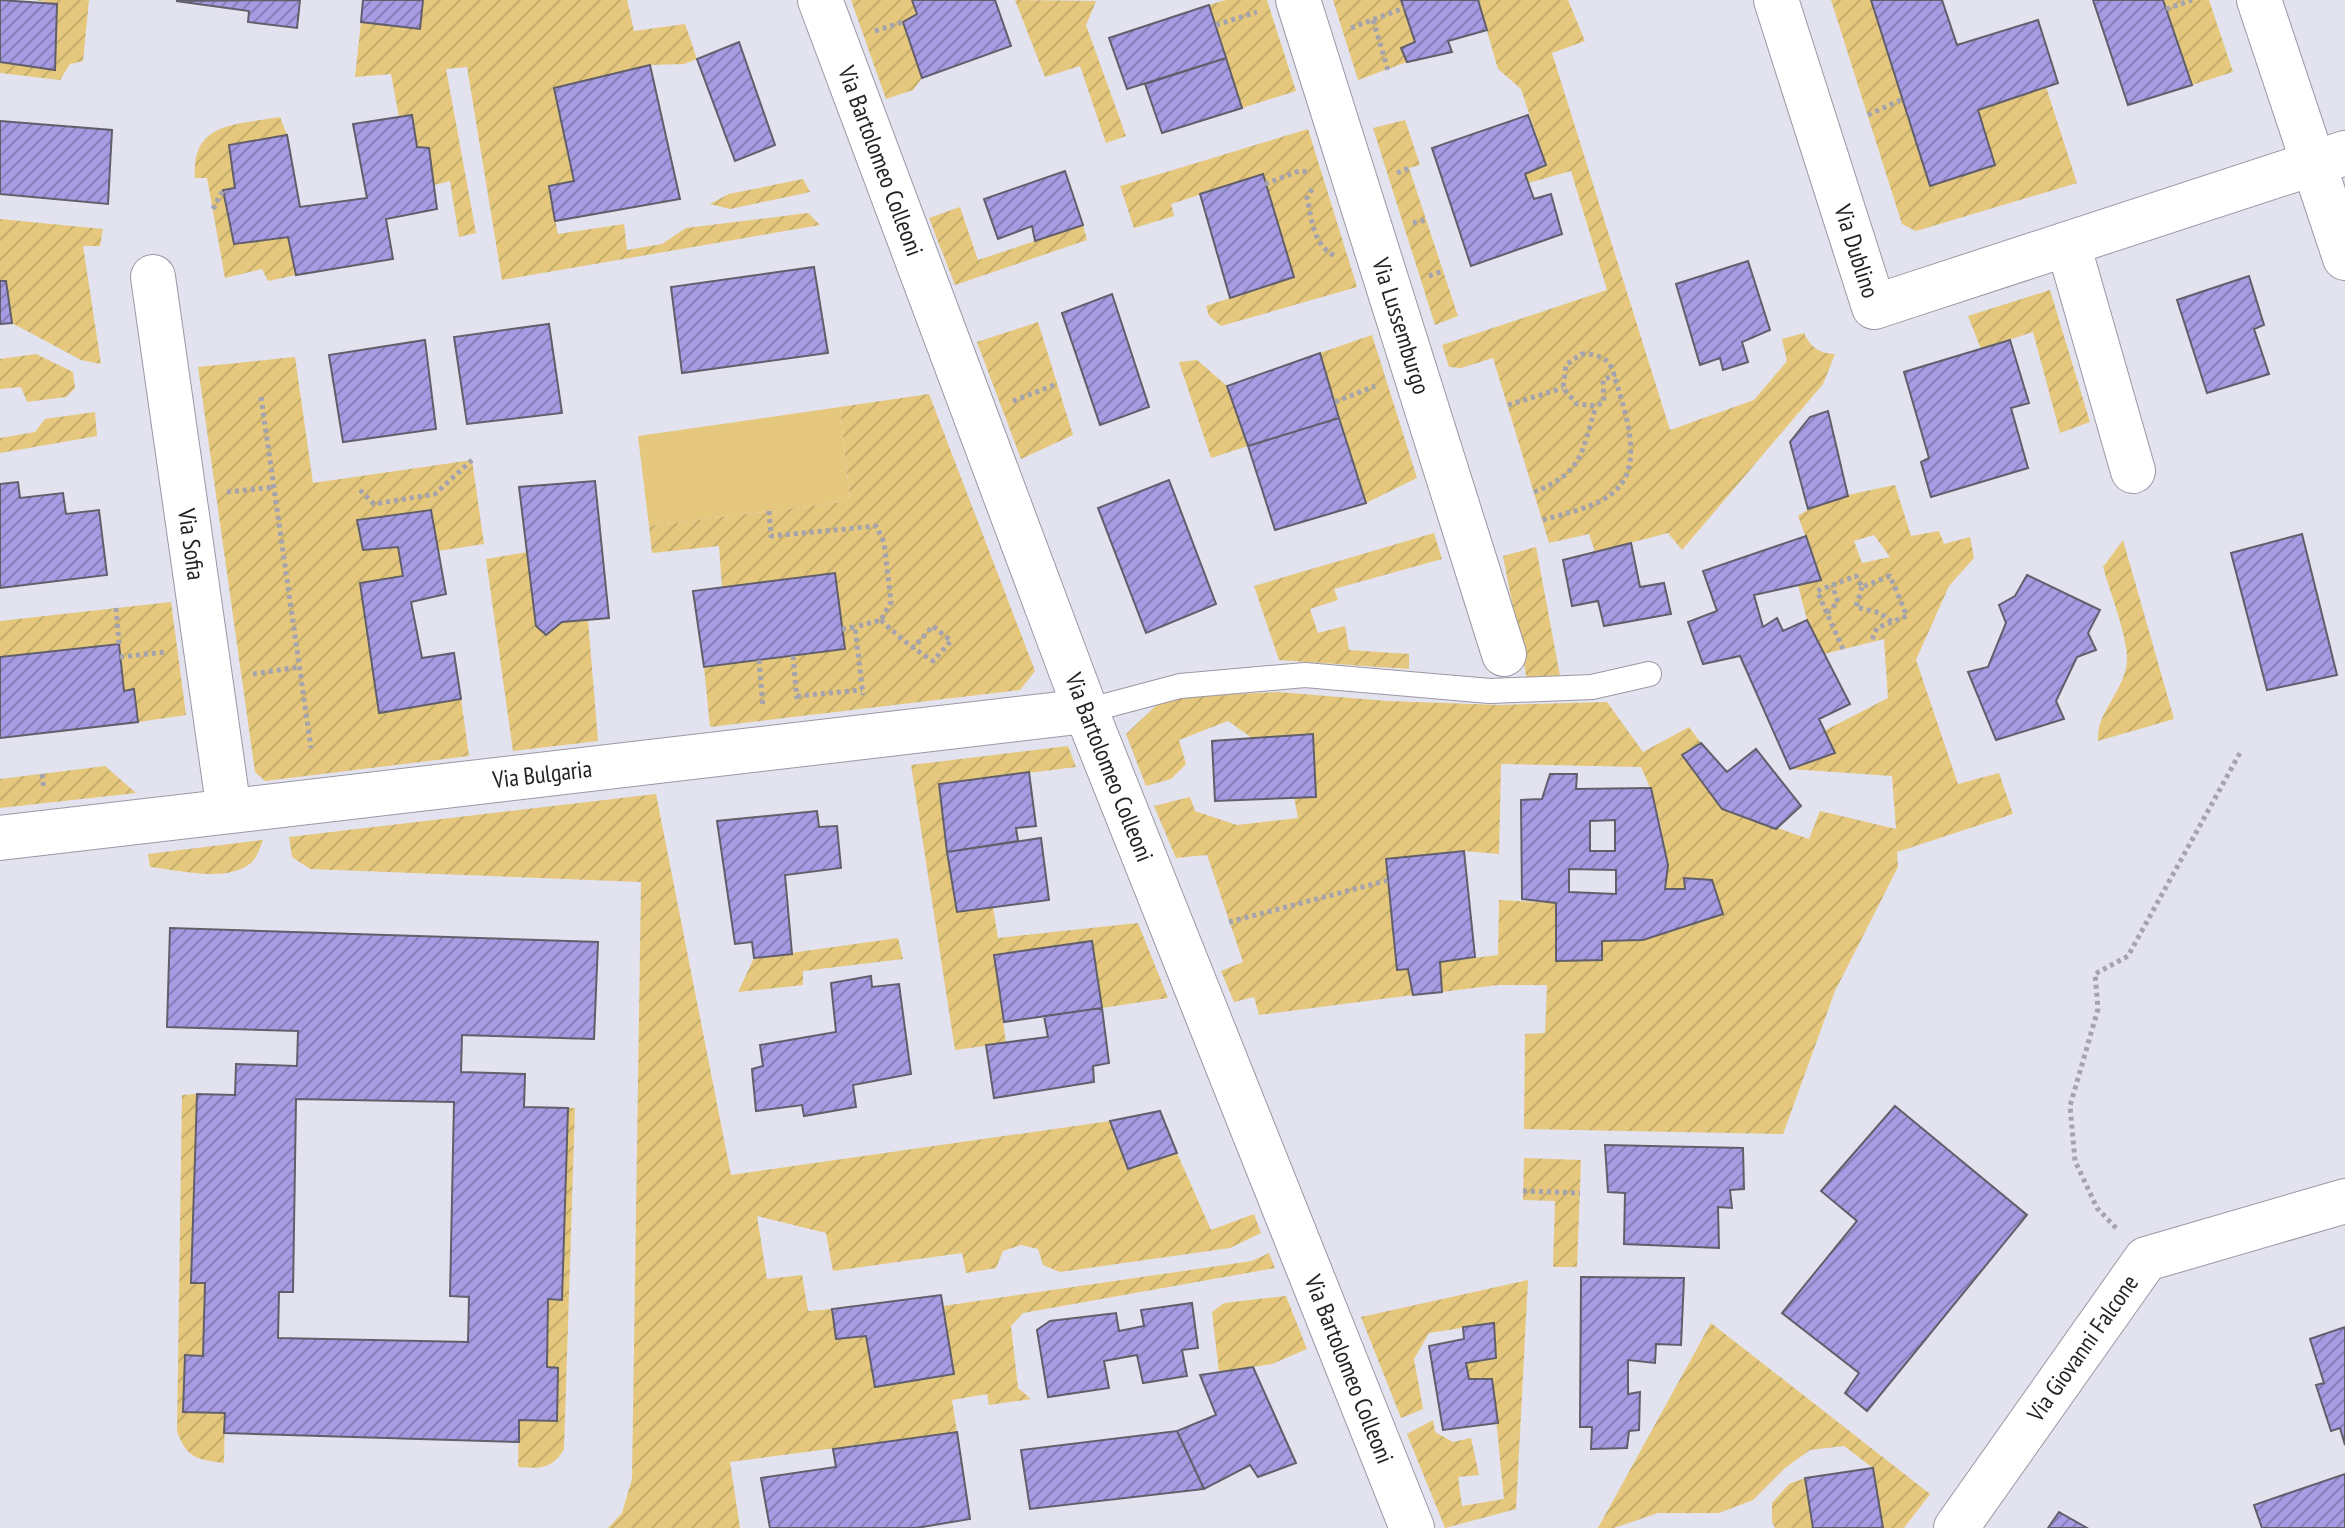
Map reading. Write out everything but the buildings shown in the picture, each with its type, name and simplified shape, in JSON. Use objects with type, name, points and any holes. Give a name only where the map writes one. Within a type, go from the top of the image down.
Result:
[{"type":"street","name":"Via Bartolomeo Colleoni","points":[[820,0],[1086,711],[1412,1528]]},
{"type":"street","name":"Via Dublino","points":[[1776,0],[1874,307],[2329,158]]},
{"type":"street","points":[[2259,0],[2329,158],[2345,258]]},
{"type":"street","name":"Via Lussemburgo","points":[[1284,4],[1504,654]]},
{"type":"street","points":[[2068,244],[2133,471]]},
{"type":"street","name":"Via Sofia","points":[[153,277],[229,811]]},
{"type":"street","name":"Via Bulgaria","points":[[0,838],[1086,711]]},
{"type":"street","name":"Via Giovanni Falcone","points":[[1956,1528],[2146,1259],[2345,1201]]},
{"type":"lane","points":[[1086,711],[1180,686],[1305,675],[1490,691],[1592,687],[1649,674]]},
{"type":"path","points":[[2166,9],[2192,0]]},
{"type":"path","points":[[1216,25],[1284,4]]},
{"type":"path","points":[[1343,31],[1404,8]]},
{"type":"path","points":[[1373,20],[1388,70]]},
{"type":"path","points":[[1868,115],[1903,99]]},
{"type":"path","points":[[1265,184],[1299,171],[1321,172]]},
{"type":"path","points":[[1314,185],[1307,198],[1315,235],[1326,251],[1338,257]]},
{"type":"path","points":[[213,209],[223,190]]},
{"type":"path","points":[[1543,520],[1592,504],[1618,488],[1630,459],[1628,422],[1614,375],[1602,357],[1581,354],[1566,365],[1563,388],[1577,404],[1596,406],[1604,402],[1603,380],[1614,375]]},
{"type":"path","points":[[1335,402],[1387,381]]},
{"type":"path","points":[[1000,405],[1057,384]]},
{"type":"path","points":[[1508,405],[1563,388]]},
{"type":"path","points":[[261,397],[311,748]]},
{"type":"path","points":[[1534,492],[1562,481],[1579,462],[1596,406]]},
{"type":"path","points":[[360,490],[374,504],[435,494],[472,460]]},
{"type":"path","points":[[216,493],[274,487]]},
{"type":"path","points":[[769,511],[771,536],[876,526],[884,542],[891,602],[881,620],[842,629]]},
{"type":"path","points":[[1843,649],[1817,591],[1856,576],[1862,587],[1856,607],[1880,613],[1892,622]]},
{"type":"path","points":[[1862,587],[1890,576],[1907,616],[1877,628],[1871,642]]},
{"type":"path","points":[[1827,613],[1838,602],[1832,585]]},
{"type":"path","points":[[116,608],[119,644]]},
{"type":"path","points":[[881,620],[913,648],[933,661],[951,641],[933,626],[913,648]]},
{"type":"path","points":[[855,627],[865,708]]},
{"type":"path","points":[[120,657],[178,651]]},
{"type":"path","points":[[793,656],[798,706]]},
{"type":"path","points":[[759,660],[764,720]]},
{"type":"path","points":[[242,675],[299,667]]},
{"type":"path","points":[[797,696],[862,690]]},
{"type":"path","points":[[2146,1259],[2097,1208],[2075,1161],[2070,1106],[2098,1009],[2095,974],[2128,956],[2241,751]]},
{"type":"path","points":[[1229,922],[1389,880]]},
{"type":"path","points":[[1523,1191],[1580,1193]]},
{"type":"shaded area","points":[[35,0],[89,0],[83,61],[70,64],[60,80],[0,73],[0,62],[55,69],[57,4]]},
{"type":"shaded area","points":[[423,0],[627,0],[634,31],[685,24],[697,59],[684,64],[650,65],[555,88],[574,181],[549,187],[558,234],[624,224],[627,250],[662,244],[686,228],[808,213],[820,225],[502,280],[467,67],[446,69],[476,233],[459,237],[450,181],[434,185],[417,147],[412,115],[399,117],[391,74],[355,77],[361,22],[419,29]]},
{"type":"shaded area","points":[[851,0],[912,0],[917,14],[903,23],[922,78],[913,90],[886,99]]},
{"type":"shaded area","points":[[1015,0],[1096,1],[1086,25],[1126,136],[1106,143],[1080,66],[1045,77]]},
{"type":"shaded area","points":[[1225,0],[1267,0],[1296,91],[1242,108],[1209,5]]},
{"type":"shaded area","points":[[1333,0],[1401,0],[1415,42],[1401,49],[1407,62],[1358,80]]},
{"type":"shaded area","points":[[1478,0],[1568,0],[1585,41],[1552,53],[1670,430],[1754,400],[1787,361],[1782,339],[1804,333],[1816,349],[1835,354],[1823,384],[1682,550],[1668,533],[1595,552],[1589,534],[1549,543],[1493,358],[1461,368],[1449,367],[1442,345],[1607,290],[1571,171],[1528,183],[1525,174],[1546,164],[1521,89],[1498,69]]},
{"type":"shaded area","points":[[1831,0],[1871,0],[1978,110],[2046,87],[2077,183],[1916,231],[1902,224]]},
{"type":"shaded area","points":[[2163,0],[2209,0],[2233,72],[2192,85]]},
{"type":"shaded area","points":[[280,117],[287,135],[229,145],[235,188],[223,190],[234,244],[288,237],[296,275],[268,281],[262,269],[225,278],[207,178],[195,178],[200,146],[220,129]]},
{"type":"shaded area","points":[[1405,120],[1420,165],[1409,168],[1458,316],[1435,325],[1373,128]]},
{"type":"shaded area","points":[[1308,129],[1357,287],[1221,326],[1209,316],[1206,306],[1294,277],[1263,174],[1171,204],[1174,216],[1134,228],[1120,186]]},
{"type":"shaded area","points":[[803,179],[810,192],[730,209],[710,204],[729,194]]},
{"type":"shaded area","points":[[960,207],[978,260],[1083,225],[1087,240],[955,285],[929,218]]},
{"type":"shaded area","points":[[0,219],[103,229],[100,246],[83,246],[101,364],[81,360],[12,323],[6,282],[0,281]]},
{"type":"shaded area","points":[[2050,290],[2090,422],[2060,433],[2033,332],[1981,349],[1968,316]]},
{"type":"shaded area","points":[[1038,322],[1073,435],[1021,459],[977,342]]},
{"type":"shaded area","points":[[1372,335],[1417,478],[1366,503],[1320,353]]},
{"type":"shaded area","points":[[36,354],[73,372],[75,388],[66,397],[27,402],[21,387],[0,389],[0,359]]},
{"type":"shaded area","points":[[295,357],[313,483],[472,460],[484,544],[438,551],[430,510],[357,521],[363,550],[398,547],[403,576],[360,584],[379,712],[461,699],[469,756],[265,781],[255,772],[198,367]]},
{"type":"shaded area","points":[[1197,360],[1227,386],[1248,446],[1211,458],[1179,362]]},
{"type":"shaded area","points":[[929,394],[1035,671],[1020,690],[710,727],[704,667],[844,649],[835,573],[722,588],[719,546],[652,553],[649,526],[850,501],[840,407]]},
{"type":"shaded area","points":[[840,407],[850,501],[649,526],[638,436]]},
{"type":"shaded area","points":[[95,412],[97,436],[0,453],[0,438],[35,432],[45,419]]},
{"type":"shaded area","points":[[1895,485],[1911,536],[1939,531],[1944,544],[1970,537],[1974,558],[1949,586],[1916,660],[1958,784],[1999,773],[2013,814],[1897,852],[1898,867],[1835,991],[1783,1134],[1524,1129],[1525,1034],[1545,1033],[1547,985],[1498,985],[1442,992],[1440,962],[1498,955],[1499,900],[1556,903],[1556,961],[1601,960],[1602,941],[1643,940],[1723,914],[1712,880],[1685,878],[1685,889],[1665,889],[1661,826],[1641,767],[1501,764],[1499,854],[1464,851],[1387,859],[1397,969],[1408,969],[1413,995],[1259,1015],[1254,997],[1234,1002],[1221,971],[1243,962],[1207,855],[1176,858],[1154,806],[1190,797],[1195,811],[1237,825],[1298,818],[1294,797],[1316,796],[1313,734],[1252,738],[1228,721],[1179,740],[1186,764],[1171,779],[1146,786],[1126,734],[1159,703],[1192,696],[1278,692],[1388,701],[1500,705],[1607,702],[1643,752],[1689,727],[1701,743],[1682,755],[1722,809],[1809,839],[1820,811],[1896,829],[1892,776],[1790,769],[1834,753],[1824,731],[1888,698],[1884,639],[1824,654],[1807,620],[1798,585],[1821,579],[1798,516],[1832,500]],"holes":[[[1874,535],[1890,557],[1862,563],[1854,541]]]},
{"type":"shaded area","points":[[1434,533],[1442,559],[1334,589],[1338,600],[1310,609],[1318,633],[1345,626],[1349,650],[1409,654],[1409,669],[1279,660],[1254,586]]},
{"type":"shaded area","points":[[2123,540],[2174,719],[2098,741],[2102,720],[2122,681],[2127,659],[2121,626],[2103,567]]},
{"type":"shaded area","points":[[1536,547],[1560,676],[1527,680],[1503,556]]},
{"type":"shaded area","points":[[527,552],[536,625],[546,634],[562,622],[588,620],[598,741],[513,751],[486,559]]},
{"type":"shaded area","points":[[171,602],[186,715],[138,722],[134,690],[124,691],[119,644],[0,657],[0,621]]},
{"type":"shaded area","points":[[1068,746],[1076,767],[939,784],[957,912],[993,907],[998,938],[1138,923],[1168,998],[1102,1008],[994,955],[1006,1043],[955,1050],[911,765]]},
{"type":"shaded area","points":[[105,766],[136,793],[0,808],[0,779]]},
{"type":"shaded area","points":[[656,794],[731,1175],[1110,1121],[1129,1169],[1177,1153],[1211,1230],[1254,1214],[1261,1233],[1230,1248],[1060,1272],[1043,1265],[1038,1249],[1021,1245],[1003,1251],[996,1268],[966,1273],[962,1253],[833,1271],[826,1233],[757,1216],[767,1279],[802,1275],[808,1311],[832,1309],[837,1339],[866,1336],[875,1387],[953,1374],[943,1306],[1252,1261],[1269,1253],[1275,1268],[1023,1313],[1011,1326],[1018,1388],[1031,1399],[989,1405],[987,1394],[952,1400],[957,1432],[730,1462],[740,1528],[608,1528],[622,1513],[632,1479],[641,882],[310,869],[292,857],[289,837]]},
{"type":"shaded area","points":[[263,840],[251,863],[229,872],[202,874],[150,867],[148,854]]},
{"type":"shaded area","points":[[898,938],[903,959],[803,971],[803,985],[738,992],[754,958]]},
{"type":"shaded area","points":[[197,1094],[191,1282],[205,1283],[203,1356],[186,1355],[184,1412],[225,1413],[224,1463],[189,1453],[177,1432],[182,1095]]},
{"type":"shaded area","points":[[568,1108],[575,1108],[564,1449],[555,1461],[545,1466],[518,1467],[519,1420],[558,1368],[547,1367],[548,1299],[562,1299]]},
{"type":"shaded area","points":[[1524,1158],[1581,1160],[1577,1267],[1553,1267],[1555,1201],[1523,1200]]},
{"type":"shaded area","points":[[1528,1280],[1516,1509],[1445,1528],[1407,1434],[1433,1420],[1435,1432],[1453,1442],[1471,1438],[1479,1475],[1458,1477],[1462,1506],[1504,1499],[1492,1379],[1469,1379],[1466,1363],[1496,1358],[1494,1323],[1429,1333],[1414,1359],[1423,1409],[1401,1418],[1361,1317]]},
{"type":"shaded area","points":[[1286,1296],[1307,1349],[1272,1364],[1219,1372],[1212,1312],[1224,1303]]},
{"type":"shaded area","points":[[1711,1323],[1930,1494],[1904,1528],[1883,1528],[1873,1468],[1844,1446],[1810,1450],[1785,1468],[1753,1500],[1719,1513],[1658,1513],[1614,1528],[1598,1528]]},
{"type":"shaded area","points":[[1805,1478],[1813,1528],[1775,1528],[1772,1503],[1789,1484]]}]
